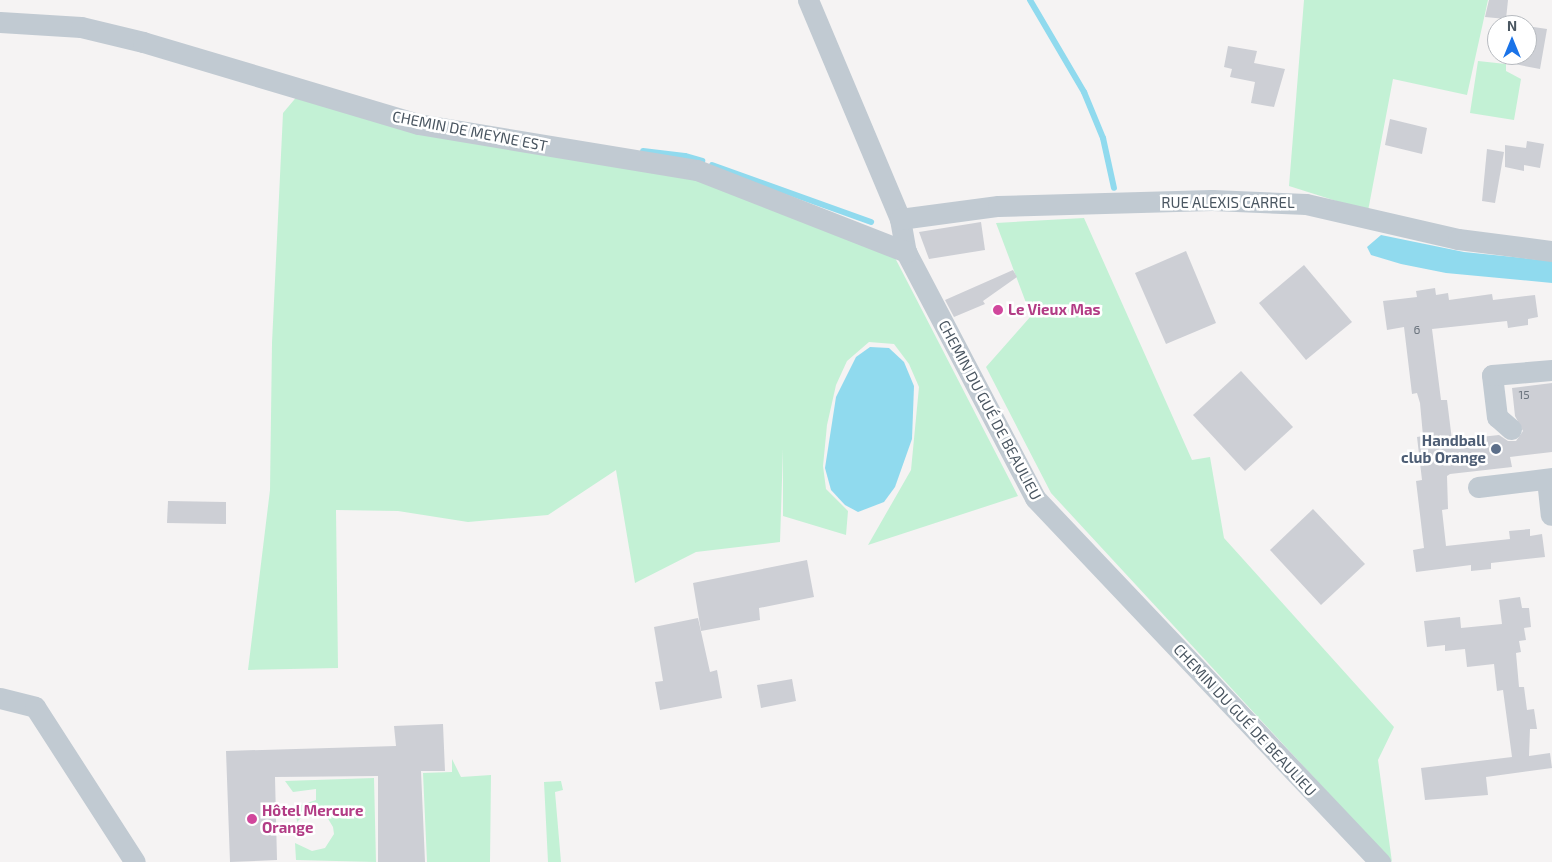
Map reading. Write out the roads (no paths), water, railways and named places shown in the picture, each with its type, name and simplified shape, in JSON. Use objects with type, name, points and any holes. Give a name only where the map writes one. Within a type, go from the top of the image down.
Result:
[{"type":"street","name":"CHEMIN DU GUÉ DE BEAULIEU","points":[[808,0],[900,219],[906,252],[1035,498],[1380,862]]},
{"type":"street","name":"CHEMIN DE MEYNE EST","points":[[0,22],[81,28],[143,42],[418,124],[697,170],[906,252]]},
{"type":"street","name":"RUE ALEXIS CARREL","points":[[900,219],[998,206],[1212,200],[1306,204],[1458,240],[1552,251]]},
{"type":"street","points":[[1511,429],[1497,417],[1492,375],[1552,370]]},
{"type":"street","points":[[1478,487],[1550,478],[1551,514]]},
{"type":"street","points":[[0,698],[35,707],[135,862]]},
{"type":"water","points":[[1381,235],[1464,252],[1552,261],[1552,283],[1446,273],[1401,264],[1371,255],[1367,247]]},
{"type":"water","points":[[870,347],[889,348],[904,362],[914,386],[912,439],[895,487],[884,502],[858,512],[845,505],[831,490],[825,468],[836,397],[856,357]]},
{"type":"waterway","points":[[1030,0],[1084,92],[1103,138],[1114,188]]},
{"type":"waterway","points":[[643,151],[685,156],[702,161]]},
{"type":"waterway","points":[[712,165],[871,222]]},
{"type":"place","name":"Le Vieux Mas","points":[[998,310]]},
{"type":"place","name":"Handball club Orange","points":[[1496,449]]},
{"type":"place","name":"Hôtel Mercure Orange","points":[[252,819]]}]
